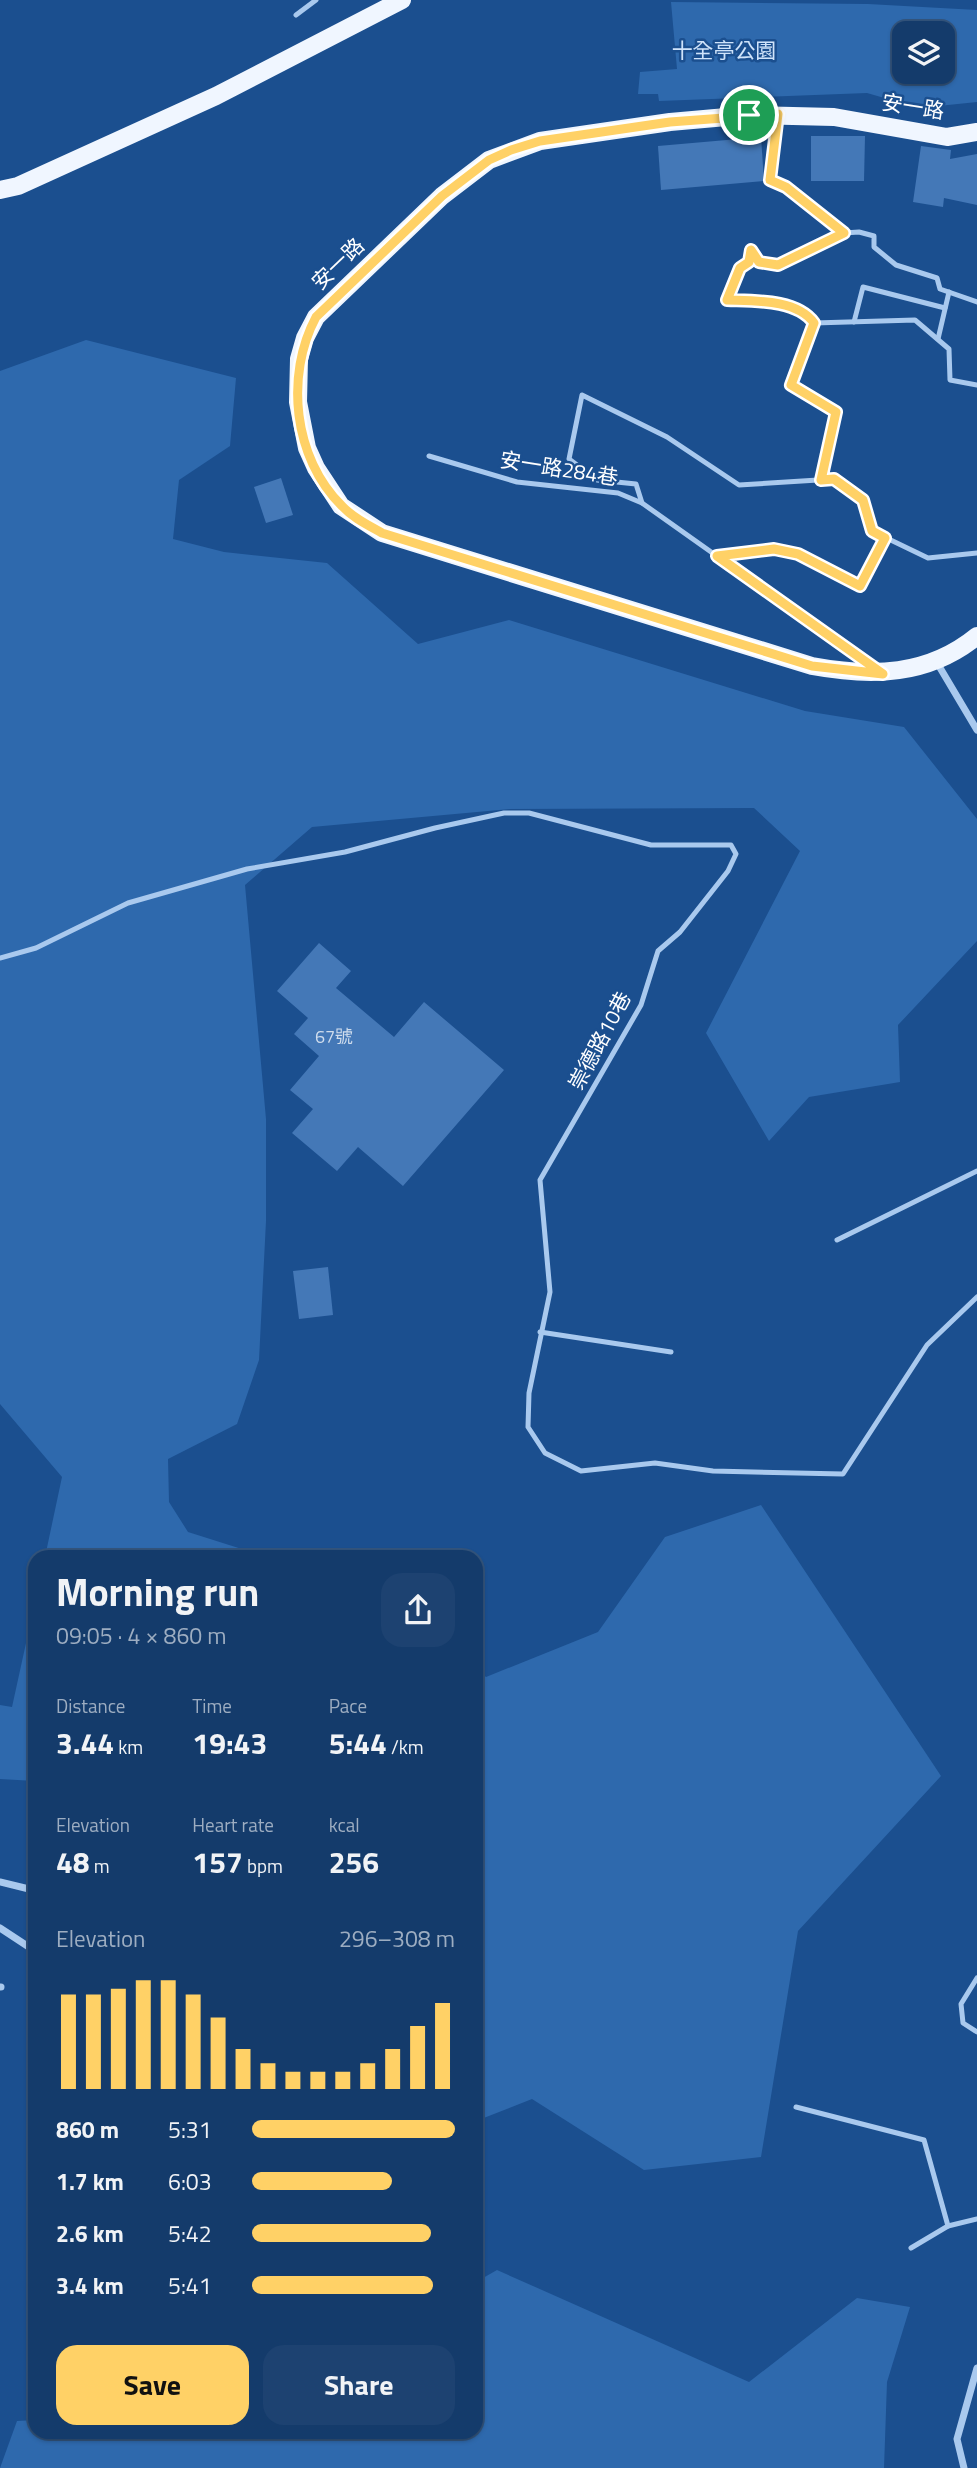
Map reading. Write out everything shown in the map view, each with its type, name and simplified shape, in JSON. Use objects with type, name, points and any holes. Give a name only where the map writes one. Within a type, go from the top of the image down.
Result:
[{"type":"main road","points":[[0,190],[18,186],[216,96],[402,0]]},
{"type":"main road","name":"安一路","points":[[977,132],[947,136],[834,117],[778,114],[670,122],[540,141],[489,160],[442,196],[316,317],[299,359],[301,425],[316,468],[341,506],[382,533],[812,666],[883,674],[902,672],[935,661],[977,636]]},
{"type":"street","points":[[935,661],[977,730]]},
{"type":"street","points":[[0,1882],[28,1889]]},
{"type":"street","points":[[0,1928],[28,1946]]},
{"type":"street","points":[[964,2468],[957,2440],[977,2368]]},
{"type":"lane","points":[[296,15],[316,0]]},
{"type":"lane","points":[[778,114],[770,180],[786,187],[844,233]]},
{"type":"lane","points":[[814,323],[808,315],[771,302],[727,300],[740,268],[749,262],[751,250],[759,262],[778,265],[844,233],[859,232],[874,236],[874,247],[896,265],[937,278],[940,289],[977,302]]},
{"type":"lane","points":[[854,323],[863,288],[945,308]]},
{"type":"lane","points":[[938,339],[949,292]]},
{"type":"lane","points":[[814,323],[915,320],[949,349],[950,380],[977,385]]},
{"type":"lane","points":[[814,323],[791,385],[836,412],[821,480]]},
{"type":"lane","points":[[642,503],[636,484],[597,480],[569,458],[582,395],[667,438],[739,485],[834,479],[863,500],[872,531],[885,538],[928,558],[977,553]]},
{"type":"lane","name":"安一路284巷","points":[[429,456],[517,482],[618,493],[642,503],[883,674]]},
{"type":"lane","points":[[717,556],[774,549],[798,554],[860,586],[885,538]]},
{"type":"lane","name":"崇德路10巷","points":[[0,958],[36,948],[128,903],[247,869],[345,852],[504,813],[529,813],[651,845],[731,845],[736,854],[728,871],[680,932],[657,951],[641,1005],[540,1180],[550,1292],[529,1393],[528,1427],[545,1453],[581,1471],[655,1463],[713,1471],[844,1474],[927,1345],[977,1297]]},
{"type":"lane","points":[[837,1240],[977,1171]]},
{"type":"lane","points":[[540,1332],[671,1352]]},
{"type":"lane","points":[[977,1978],[961,2004],[963,2023],[977,2032]]},
{"type":"lane","points":[[796,2106],[924,2140],[948,2226]]},
{"type":"lane","points":[[911,2248],[948,2226],[977,2218]]},
{"type":"green space","name":"十全亭公園","points":[[671,2],[868,4],[977,10],[977,102],[919,108],[867,93],[659,101],[658,94],[638,94],[640,72],[677,69]]},
{"type":"green space","points":[[86,340],[236,378],[230,446],[179,480],[173,539],[224,552],[327,563],[418,644],[509,620],[805,711],[904,727],[977,819],[977,941],[898,1025],[900,1082],[809,1097],[769,1141],[706,1033],[800,851],[754,808],[510,809],[312,827],[245,885],[266,1119],[266,1221],[259,1360],[237,1424],[168,1459],[169,1502],[188,1532],[245,1550],[46,1550],[62,1477],[0,1404],[0,371]]},
{"type":"green space","points":[[761,1505],[941,1776],[798,1931],[761,2157],[644,2170],[532,2099],[483,2118],[483,1675],[486,1677],[598,1632],[665,1537]]},
{"type":"green space","points":[[28,1634],[28,1781],[0,1779],[0,1705],[12,1707]]},
{"type":"green space","points":[[497,2270],[749,2382],[857,2298],[910,2307],[887,2382],[884,2468],[0,2468],[17,2421],[28,2420],[28,2439],[483,2439],[483,2278]]},
{"type":"building","points":[[811,136],[865,136],[864,181],[811,181]]},
{"type":"building","points":[[761,137],[764,181],[661,190],[658,146]]},
{"type":"building","points":[[921,146],[951,150],[950,159],[977,154],[977,205],[944,198],[943,207],[913,202]]},
{"type":"building","points":[[281,478],[293,515],[266,523],[254,487]]},
{"type":"building","points":[[319,943],[351,971],[336,988],[394,1037],[424,1002],[504,1070],[403,1186],[358,1147],[337,1171],[292,1133],[313,1109],[290,1090],[319,1056],[294,1034],[308,1018],[277,991]]},
{"type":"building","points":[[328,1267],[333,1315],[299,1319],[293,1271]]},
{"type":"route","points":[[778,114],[770,180],[786,187],[844,233],[778,265],[759,262],[751,250],[749,262],[740,268],[727,300],[771,302],[808,315],[814,323],[791,385],[836,412],[821,480],[834,479],[863,500],[872,531],[885,538],[860,586],[798,554],[774,549],[717,556],[883,674],[812,666],[382,533],[341,506],[316,468],[301,425],[298,402],[299,359],[305,338],[316,317],[442,196],[489,160],[540,141],[670,122],[749,115],[778,114]]}]
